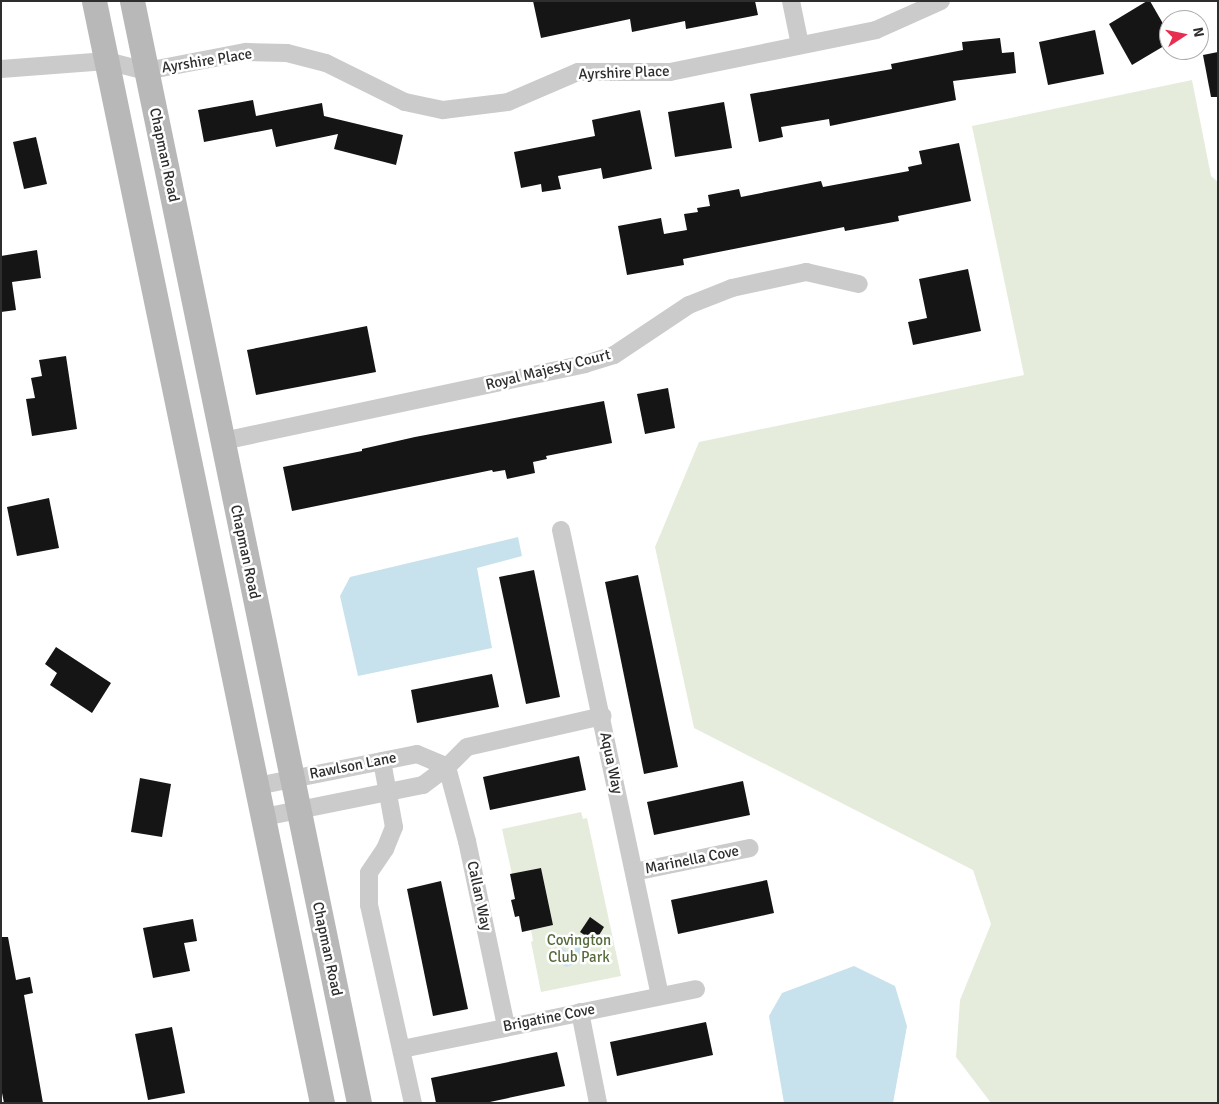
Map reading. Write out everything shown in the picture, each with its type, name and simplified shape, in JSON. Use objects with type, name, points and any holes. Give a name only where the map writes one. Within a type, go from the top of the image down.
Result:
[{"type":"street","points":[[94,1],[322,1103]]},
{"type":"street","name":"Chapman Road","points":[[132,1],[359,1103]]},
{"type":"street","points":[[791,1],[800,44]]},
{"type":"street","name":"Ayrshire Place","points":[[1,69],[107,61],[146,71],[246,52],[287,53],[326,63],[405,102],[443,110],[508,102],[578,72],[670,72],[876,30],[941,1]]},
{"type":"street","name":"Royal Majesty Court","points":[[223,441],[593,362],[614,355],[689,305],[732,288],[806,272],[859,284]]},
{"type":"street","name":"Aqua Way","points":[[561,530],[660,996]]},
{"type":"street","name":"Rawlson Lane","points":[[264,817],[389,790],[423,785],[447,767],[467,747],[602,716]]},
{"type":"street","name":"Rawlson Lane","points":[[257,786],[417,754],[447,767]]},
{"type":"street","points":[[382,761],[389,790],[394,827],[385,849],[368,873],[369,905],[413,1103]]},
{"type":"street","name":"Callan Way","points":[[447,767],[467,841],[506,1026]]},
{"type":"street","name":"Marinella Cove","points":[[634,872],[750,848]]},
{"type":"street","name":"Brigatine Cove","points":[[402,1049],[696,988]]},
{"type":"street","points":[[580,1012],[598,1103]]},
{"type":"green space","points":[[1192,80],[1211,176],[1218,182],[1218,1103],[991,1103],[956,1057],[960,1000],[991,924],[973,870],[694,728],[655,547],[699,442],[1024,375],[972,126]]},
{"type":"green space","name":"Covington Club Park","points":[[581,812],[583,819],[587,818],[621,976],[541,992],[531,942],[533,941],[531,930],[553,925],[541,868],[512,874],[502,829]]},
{"type":"water","points":[[518,537],[522,556],[477,568],[492,648],[358,676],[340,596],[350,577]]},
{"type":"water","points":[[583,946],[588,955],[585,960],[566,967],[555,960],[553,951],[556,949],[562,948],[567,951]]},
{"type":"water","points":[[854,966],[895,986],[907,1026],[893,1103],[784,1103],[769,1016],[782,993]]},
{"type":"building","points":[[533,1],[755,1],[758,15],[686,29],[685,21],[632,32],[630,19],[541,38]]},
{"type":"building","points":[[1150,1],[1159,17],[1159,49],[1132,65],[1109,24]]},
{"type":"building","points":[[1095,30],[1104,74],[1048,85],[1039,42]]},
{"type":"building","points":[[1000,38],[1002,53],[1014,52],[1016,73],[953,81],[956,100],[830,126],[829,119],[781,127],[783,137],[759,142],[750,94],[892,69],[891,64],[963,50],[962,42]]},
{"type":"building","points":[[1218,52],[1218,97],[1211,97],[1204,60],[1209,60],[1209,54]]},
{"type":"building","points":[[253,100],[256,116],[322,103],[324,116],[403,135],[396,165],[334,149],[338,134],[276,147],[272,129],[204,142],[198,110]]},
{"type":"building","points":[[724,102],[732,148],[675,157],[668,112]]},
{"type":"building","points":[[640,110],[652,169],[603,179],[601,168],[558,176],[561,189],[542,192],[541,184],[521,188],[514,152],[595,136],[592,120]]},
{"type":"building","points":[[36,137],[47,184],[24,189],[13,142]]},
{"type":"building","points":[[959,143],[971,201],[898,216],[899,221],[845,231],[844,227],[683,259],[684,265],[627,275],[618,226],[661,218],[664,234],[687,230],[684,214],[698,212],[697,208],[710,206],[708,195],[739,189],[741,197],[821,181],[823,187],[909,171],[908,167],[922,164],[919,151]]},
{"type":"building","points":[[37,250],[41,278],[12,282],[16,310],[1,312],[1,256]]},
{"type":"building","points":[[968,269],[981,331],[913,345],[908,322],[927,318],[919,279]]},
{"type":"building","points":[[367,326],[376,372],[256,395],[247,350]]},
{"type":"building","points":[[66,356],[77,429],[32,436],[26,399],[35,398],[31,378],[42,376],[39,360]]},
{"type":"building","points":[[668,388],[675,428],[645,434],[637,394]]},
{"type":"building","points":[[604,401],[612,443],[546,456],[547,459],[533,462],[535,473],[507,479],[505,470],[493,472],[492,470],[292,511],[283,467],[362,451],[362,449],[415,437]]},
{"type":"building","points":[[49,498],[59,548],[17,556],[7,507]]},
{"type":"building","points":[[534,570],[560,697],[526,704],[499,577]]},
{"type":"building","points":[[638,575],[678,767],[644,774],[605,582]]},
{"type":"building","points":[[56,647],[111,683],[92,713],[50,685],[57,673],[45,664]]},
{"type":"building","points":[[492,674],[499,707],[417,723],[411,690]]},
{"type":"building","points":[[579,756],[586,790],[490,810],[483,777]]},
{"type":"building","points":[[140,778],[171,784],[162,837],[131,832]]},
{"type":"building","points":[[743,781],[750,815],[654,835],[647,802]]},
{"type":"building","points":[[541,868],[553,925],[522,932],[519,916],[515,917],[511,900],[515,899],[510,874]]},
{"type":"building","points":[[767,880],[774,913],[678,934],[671,900]]},
{"type":"building","points":[[441,881],[468,1009],[433,1016],[407,889]]},
{"type":"building","points":[[590,917],[604,927],[595,942],[580,932]]},
{"type":"building","points":[[193,919],[197,941],[184,943],[190,971],[153,978],[143,928]]},
{"type":"building","points":[[1,937],[8,937],[16,980],[30,977],[33,993],[24,995],[43,1103],[4,1103],[1,1088]]},
{"type":"building","points":[[706,1022],[713,1055],[617,1076],[610,1042]]},
{"type":"building","points":[[172,1027],[185,1093],[148,1100],[135,1034]]},
{"type":"building","points":[[557,1052],[565,1086],[485,1103],[436,1103],[431,1078]]}]
